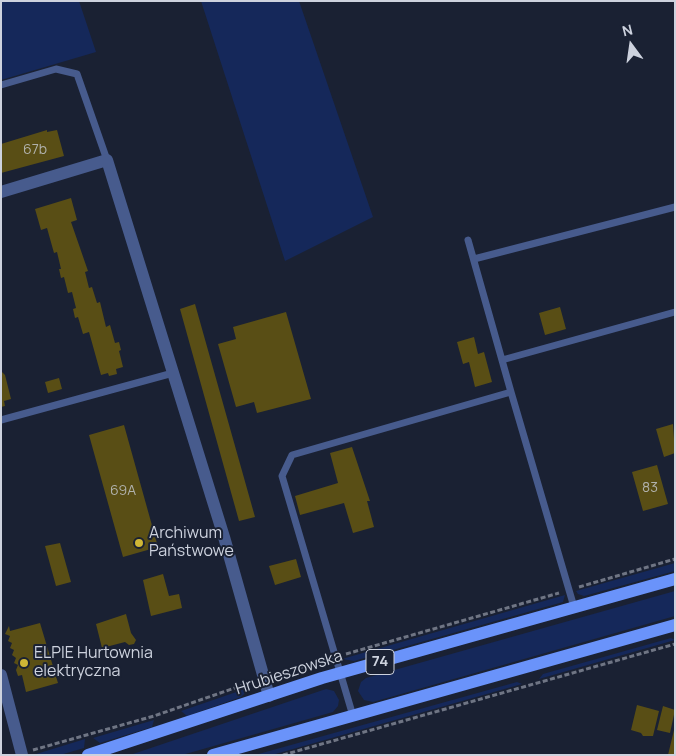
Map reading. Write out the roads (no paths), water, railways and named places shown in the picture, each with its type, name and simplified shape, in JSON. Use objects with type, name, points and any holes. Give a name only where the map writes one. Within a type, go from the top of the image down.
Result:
[{"type":"main road","name":"Hrubieszowska","points":[[88,755],[340,673],[675,579]]},
{"type":"main road","points":[[213,755],[675,625]]},
{"type":"street","points":[[1,192],[107,160],[224,537],[269,696]]},
{"type":"street","points":[[1,675],[22,755]]},
{"type":"lane","points":[[1,84],[56,69],[77,74],[107,160]]},
{"type":"lane","points":[[474,259],[675,207]]},
{"type":"lane","points":[[468,240],[574,607]]},
{"type":"lane","points":[[502,360],[675,312]]},
{"type":"lane","points":[[1,420],[173,373]]},
{"type":"lane","points":[[353,716],[282,476],[292,455],[511,392]]},
{"type":"place","name":"Archiwum Państwowe","points":[[139,543]]},
{"type":"place","name":"ELPIE Hurtownia elektryczna","points":[[24,663]]}]
